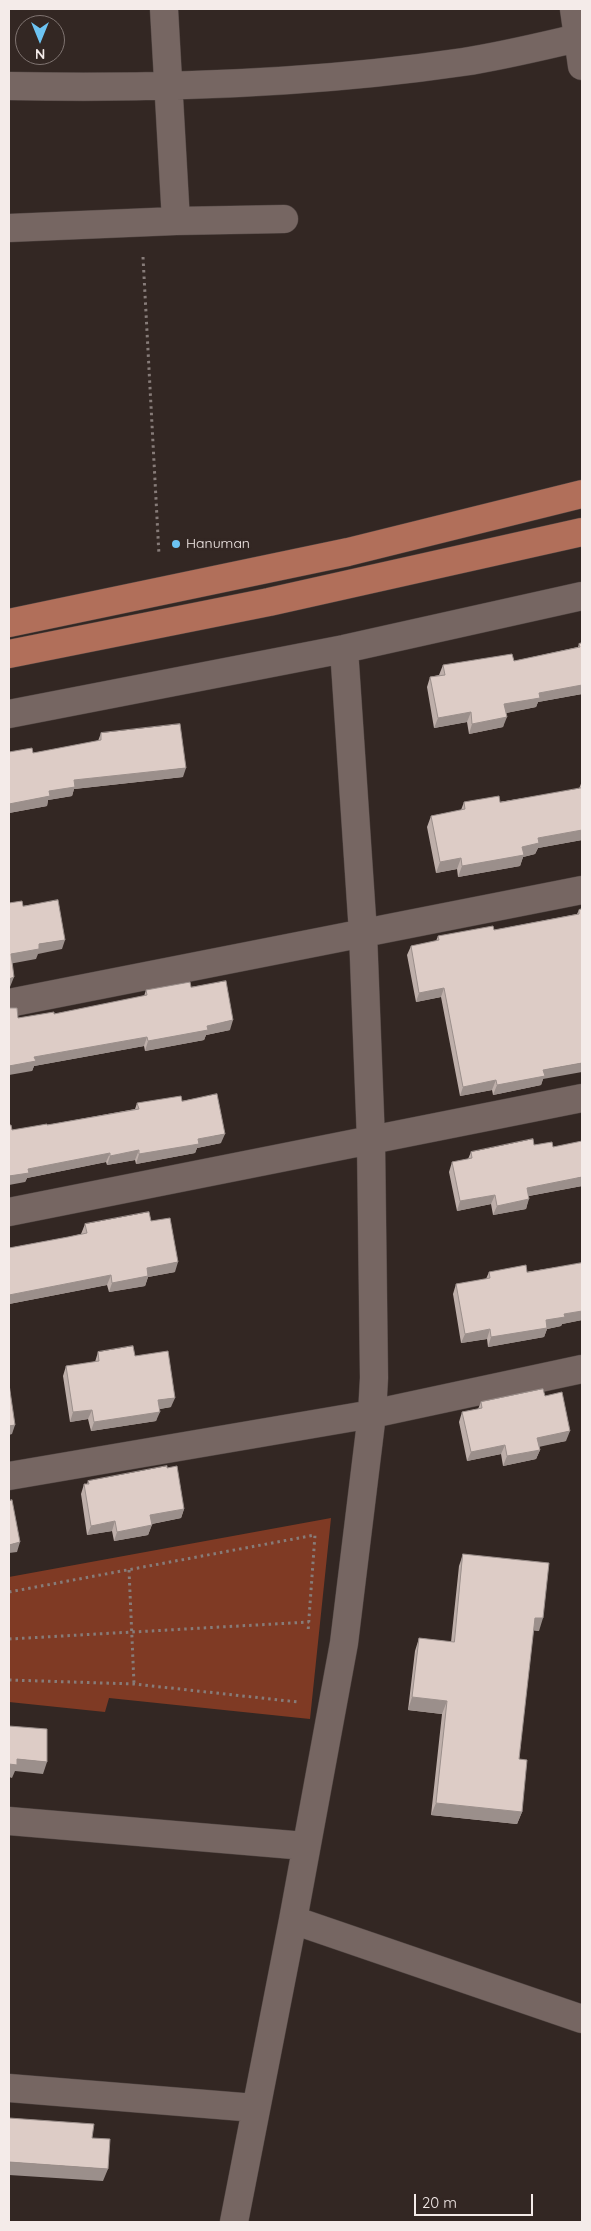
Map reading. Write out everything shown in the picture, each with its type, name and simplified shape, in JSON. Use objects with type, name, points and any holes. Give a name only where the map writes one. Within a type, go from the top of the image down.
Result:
[{"type":"main road","points":[[9,623],[348,552],[582,494]]},
{"type":"main road","points":[[9,654],[269,602],[582,532]]},
{"type":"street","points":[[164,9],[176,221]]},
{"type":"street","points":[[574,9],[580,37],[582,66]]},
{"type":"street","points":[[9,86],[211,86],[356,76],[465,62],[580,37]]},
{"type":"street","points":[[9,228],[176,221],[284,219]]},
{"type":"street","points":[[9,714],[344,649],[582,596]]},
{"type":"street","points":[[234,2222],[293,1920],[347,1622],[372,1414],[374,1378],[371,1141],[363,933],[344,649]]},
{"type":"street","points":[[9,1002],[582,890]]},
{"type":"street","points":[[9,1212],[582,1098]]},
{"type":"street","points":[[9,1476],[372,1414],[582,1369]]},
{"type":"street","points":[[9,1821],[305,1846]]},
{"type":"street","points":[[293,1920],[582,2019]]},
{"type":"street","points":[[9,2088],[255,2108]]},
{"type":"path","points":[[141,223],[160,591]]},
{"type":"path","points":[[9,1592],[315,1535],[307,1640]]},
{"type":"path","points":[[129,1570],[134,1684]]},
{"type":"path","points":[[9,1639],[308,1622],[347,1622]]},
{"type":"path","points":[[9,1680],[134,1684],[302,1702]]},
{"type":"shaded area","points":[[331,1518],[310,1719],[109,1698],[105,1712],[9,1702],[9,1577]]},
{"type":"building","points":[[582,643],[582,685],[539,693],[540,698],[504,704],[507,717],[472,724],[471,712],[438,718],[430,677],[445,675],[443,665],[512,654],[514,661],[580,647],[579,644]]},
{"type":"building","points":[[180,724],[186,768],[74,780],[75,787],[49,791],[50,796],[9,804],[9,752],[32,748],[33,753],[101,740],[101,733]]},
{"type":"building","points":[[582,788],[582,830],[538,838],[539,843],[522,847],[524,855],[462,866],[461,858],[440,862],[431,816],[465,809],[464,802],[499,796],[500,802]]},
{"type":"building","points":[[58,900],[65,940],[39,944],[39,949],[11,954],[14,977],[9,979],[9,903],[22,901],[23,906]]},
{"type":"building","points":[[582,909],[582,1063],[543,1070],[545,1076],[497,1085],[496,1080],[463,1087],[444,988],[419,993],[411,946],[439,940],[438,936],[493,926],[494,930],[579,914],[579,910]]},
{"type":"building","points":[[226,981],[233,1020],[207,1026],[208,1030],[148,1041],[147,1037],[34,1057],[36,1061],[9,1066],[9,1008],[17,1008],[18,1018],[54,1012],[54,1014],[147,995],[146,990],[190,982],[191,987]]},
{"type":"building","points":[[217,1094],[225,1134],[198,1139],[199,1144],[139,1154],[139,1150],[110,1156],[110,1153],[28,1169],[29,1173],[9,1176],[9,1125],[11,1125],[12,1130],[47,1125],[139,1109],[137,1103],[181,1096],[182,1101]]},
{"type":"building","points":[[533,1139],[534,1145],[552,1142],[553,1147],[582,1141],[582,1177],[527,1188],[529,1199],[497,1206],[495,1195],[460,1201],[452,1162],[472,1158],[471,1152]]},
{"type":"building","points":[[149,1212],[151,1221],[170,1218],[178,1262],[147,1268],[148,1276],[112,1283],[111,1275],[9,1295],[9,1248],[87,1233],[85,1224]]},
{"type":"building","points":[[582,1263],[582,1311],[564,1314],[565,1317],[546,1320],[547,1328],[491,1337],[490,1329],[465,1334],[456,1284],[490,1278],[489,1272],[526,1265],[527,1272]]},
{"type":"building","points":[[133,1346],[135,1356],[168,1351],[175,1398],[158,1400],[160,1412],[94,1422],[92,1410],[73,1412],[66,1366],[99,1361],[98,1352]]},
{"type":"building","points":[[9,1384],[15,1425],[9,1426]]},
{"type":"building","points":[[543,1389],[545,1396],[562,1392],[570,1431],[537,1438],[540,1450],[507,1456],[505,1445],[471,1452],[462,1412],[482,1408],[481,1402]]},
{"type":"building","points":[[167,1466],[167,1468],[177,1466],[184,1509],[150,1515],[152,1525],[117,1532],[115,1521],[91,1526],[84,1484],[89,1484],[88,1481]]},
{"type":"building","points":[[12,1500],[20,1542],[9,1545],[9,1501]]},
{"type":"building","points":[[463,1554],[549,1563],[543,1618],[535,1618],[519,1759],[527,1760],[522,1812],[436,1803],[447,1701],[412,1697],[419,1638],[454,1642]]},
{"type":"building","points":[[9,1726],[47,1729],[47,1762],[17,1759],[17,1765],[9,1764]]},
{"type":"building","points":[[9,2118],[94,2124],[92,2138],[110,2139],[108,2169],[9,2162]]},
{"type":"place","name":"Hanuman","points":[[176,544]]}]
